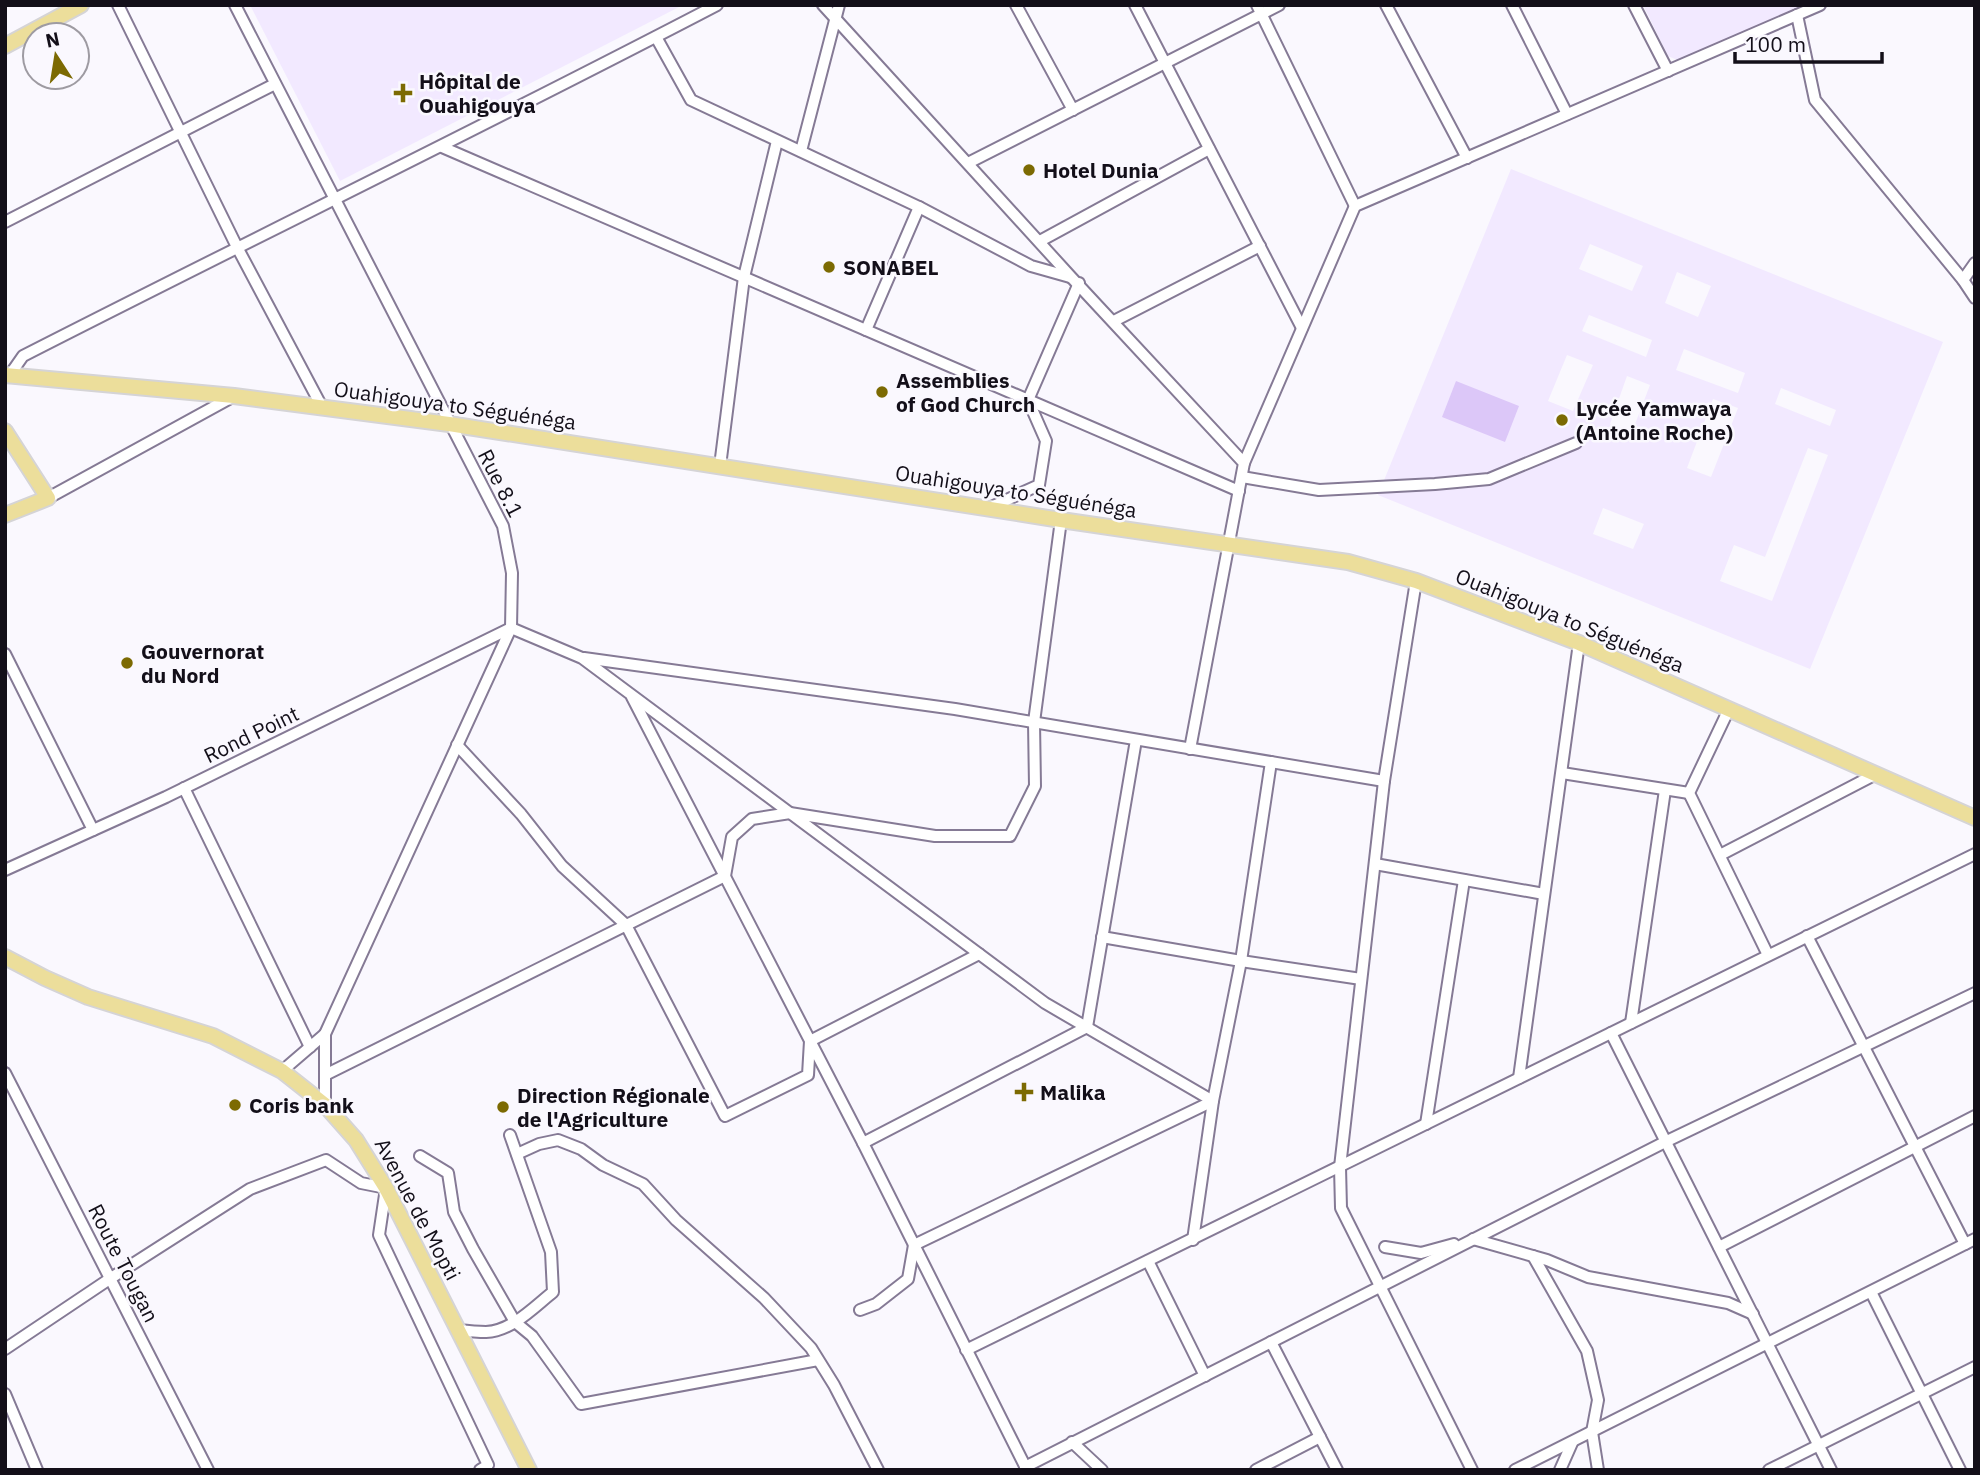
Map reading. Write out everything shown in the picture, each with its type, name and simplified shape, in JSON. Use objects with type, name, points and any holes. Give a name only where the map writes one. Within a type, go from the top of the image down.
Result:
[{"type":"main road","points":[[5,46],[81,5]]},
{"type":"main road","name":"Ouahigouya to Séguénéga","points":[[7,376],[234,396],[449,424],[1228,546],[1348,562],[1416,581],[1579,643],[1975,818]]},
{"type":"main road","points":[[5,431],[48,498],[5,515]]},
{"type":"main road","name":"Avenue de Mopti","points":[[5,957],[88,996],[213,1036],[282,1071],[325,1105],[356,1140],[386,1188],[529,1470]]},
{"type":"street","points":[[118,5],[237,247],[322,407]]},
{"type":"street","name":"Rue 8.1","points":[[235,5],[503,526],[512,573],[511,628],[325,1034],[282,1071]]},
{"type":"street","points":[[7,376],[23,356],[717,5]]},
{"type":"street","points":[[822,5],[1244,463]]},
{"type":"street","points":[[801,152],[839,5]]},
{"type":"street","points":[[1016,5],[1073,110]]},
{"type":"street","points":[[1135,5],[1302,328]]},
{"type":"street","points":[[968,163],[1165,64],[1259,10],[1279,5]]},
{"type":"street","points":[[1386,5],[1467,158]]},
{"type":"street","points":[[1512,5],[1567,114]]},
{"type":"street","points":[[1634,5],[1668,71]]},
{"type":"street","points":[[1190,749],[1244,463],[1355,206],[1820,5]]},
{"type":"street","points":[[1259,10],[1355,206]]},
{"type":"street","points":[[1797,15],[1815,100],[1975,298]]},
{"type":"street","points":[[656,37],[691,100],[919,208],[1031,266],[1075,280]]},
{"type":"street","points":[[5,222],[275,84]]},
{"type":"street","points":[[720,466],[744,277],[778,141]]},
{"type":"street","points":[[442,146],[1239,491]]},
{"type":"street","points":[[1040,241],[1209,149]]},
{"type":"street","points":[[866,330],[919,208]]},
{"type":"street","points":[[1114,321],[1260,246]]},
{"type":"street","points":[[1963,280],[1975,263]]},
{"type":"street","points":[[989,508],[1039,485],[1046,441],[1028,400],[1075,280]]},
{"type":"street","points":[[48,498],[234,396]]},
{"type":"street","points":[[1242,477],[1319,490],[1489,479],[1576,443]]},
{"type":"street","points":[[725,876],[732,837],[752,819],[790,813],[934,836],[1010,836],[1035,786],[1034,722],[1061,520]]},
{"type":"street","points":[[1416,581],[1384,781],[1340,1167],[1341,1208],[1472,1470]]},
{"type":"street","points":[[511,628],[582,658],[1045,1003],[1213,1101]]},
{"type":"street","name":"Rond Point","points":[[5,870],[184,788],[511,628]]},
{"type":"street","points":[[1519,1078],[1579,643]]},
{"type":"street","points":[[5,654],[93,830]]},
{"type":"street","points":[[582,658],[770,682],[1034,722],[1384,781]]},
{"type":"street","points":[[631,695],[863,1143],[1026,1468],[1072,1442],[1667,1141],[1975,993]]},
{"type":"street","points":[[1689,793],[1729,709]]},
{"type":"street","points":[[1087,1027],[1136,740]]},
{"type":"street","points":[[457,745],[521,814],[562,866],[626,925],[725,1116],[808,1075],[810,1041]]},
{"type":"street","points":[[1193,1240],[1213,1101],[1241,961],[1270,762]]},
{"type":"street","points":[[1562,774],[1689,793]]},
{"type":"street","points":[[1720,855],[1876,774]]},
{"type":"street","points":[[184,788],[310,1047]]},
{"type":"street","points":[[1631,1023],[1665,790]]},
{"type":"street","points":[[1689,793],[1768,955]]},
{"type":"street","points":[[967,1350],[1768,955],[1972,860]]},
{"type":"street","points":[[1375,864],[1544,894]]},
{"type":"street","points":[[325,1075],[725,876]]},
{"type":"street","points":[[1426,1124],[1464,880]]},
{"type":"street","points":[[1515,1470],[1970,1241],[1915,1147],[1807,936]]},
{"type":"street","points":[[1102,937],[1361,979]]},
{"type":"street","points":[[810,1041],[979,954]]},
{"type":"street","points":[[863,1143],[1087,1027]]},
{"type":"street","points":[[1611,1033],[1831,1470]]},
{"type":"street","name":"Rue 8.1","points":[[325,1034],[325,1105]]},
{"type":"street","name":"Route Tougan","points":[[5,1073],[208,1470]]},
{"type":"street","points":[[914,1245],[1213,1101]]},
{"type":"street","points":[[1719,1247],[1975,1116]]},
{"type":"street","points":[[458,1330],[488,1332],[501,1329],[515,1322],[553,1292],[551,1252],[510,1135]]},
{"type":"street","points":[[517,1154],[539,1144],[558,1140],[581,1149],[603,1165],[643,1184],[676,1220],[764,1298],[811,1348],[878,1470]]},
{"type":"street","points":[[420,1156],[448,1173],[454,1212],[515,1322],[532,1336],[581,1405],[818,1360]]},
{"type":"street","points":[[5,1349],[250,1189],[326,1160],[361,1183],[386,1188],[379,1235],[488,1465],[480,1470]]},
{"type":"street","points":[[1385,1247],[1421,1253],[1476,1238],[1588,1277],[1728,1303],[1753,1314]]},
{"type":"street","points":[[860,1310],[876,1304],[908,1279],[914,1245]]},
{"type":"street","points":[[1533,1256],[1587,1351],[1598,1400],[1592,1432],[1598,1470]]},
{"type":"street","points":[[1148,1261],[1205,1376]]},
{"type":"street","points":[[1871,1292],[1960,1470]]},
{"type":"street","points":[[1271,1342],[1337,1470]]},
{"type":"street","points":[[1769,1470],[1975,1367]]},
{"type":"street","points":[[5,1394],[33,1468]]},
{"type":"street","points":[[1256,1470],[1320,1437]]},
{"type":"street","points":[[1072,1442],[1102,1470]]},
{"type":"street","points":[[1560,1470],[1572,1443]]},
{"type":"shaded area","name":"Hôpital de Ouahigouya","points":[[250,5],[683,5],[340,181]]},
{"type":"shaded area","points":[[1643,5],[1812,5],[1682,62],[1668,56]]},
{"type":"shaded area","name":"Lycée Yamwaya (Antoine Roche)","points":[[1511,169],[1943,342],[1810,669],[1378,495]],"holes":[[[1590,244],[1643,266],[1632,291],[1579,269]],[[1677,272],[1711,286],[1698,317],[1665,303]],[[1589,315],[1652,340],[1646,357],[1582,331]],[[1684,349],[1745,373],[1738,393],[1676,370]],[[1567,355],[1593,365],[1573,411],[1548,401]],[[1627,376],[1650,385],[1632,432],[1610,424]],[[1781,388],[1836,410],[1830,426],[1775,404]],[[1713,399],[1738,408],[1711,477],[1687,468]],[[1808,448],[1828,455],[1772,601],[1720,581],[1734,545],[1765,557]],[[1603,508],[1644,524],[1633,549],[1593,534]]]},
{"type":"shaded area","points":[[1456,381],[1519,406],[1505,442],[1442,417]]},
{"type":"place","name":"Hôpital de Ouahigouya","points":[[403,93]]},
{"type":"place","name":"Hotel Dunia","points":[[1029,170]]},
{"type":"place","name":"SONABEL","points":[[829,267]]},
{"type":"place","name":"Assemblies of God Church","points":[[882,392]]},
{"type":"place","name":"Lycée Yamwaya (Antoine Roche)","points":[[1562,420]]},
{"type":"place","name":"Gouvernorat du Nord","points":[[127,663]]},
{"type":"place","name":"Malika","points":[[1024,1092]]},
{"type":"place","name":"Coris bank","points":[[235,1105]]},
{"type":"place","name":"Direction Régionale de l'Agriculture","points":[[503,1107]]}]
